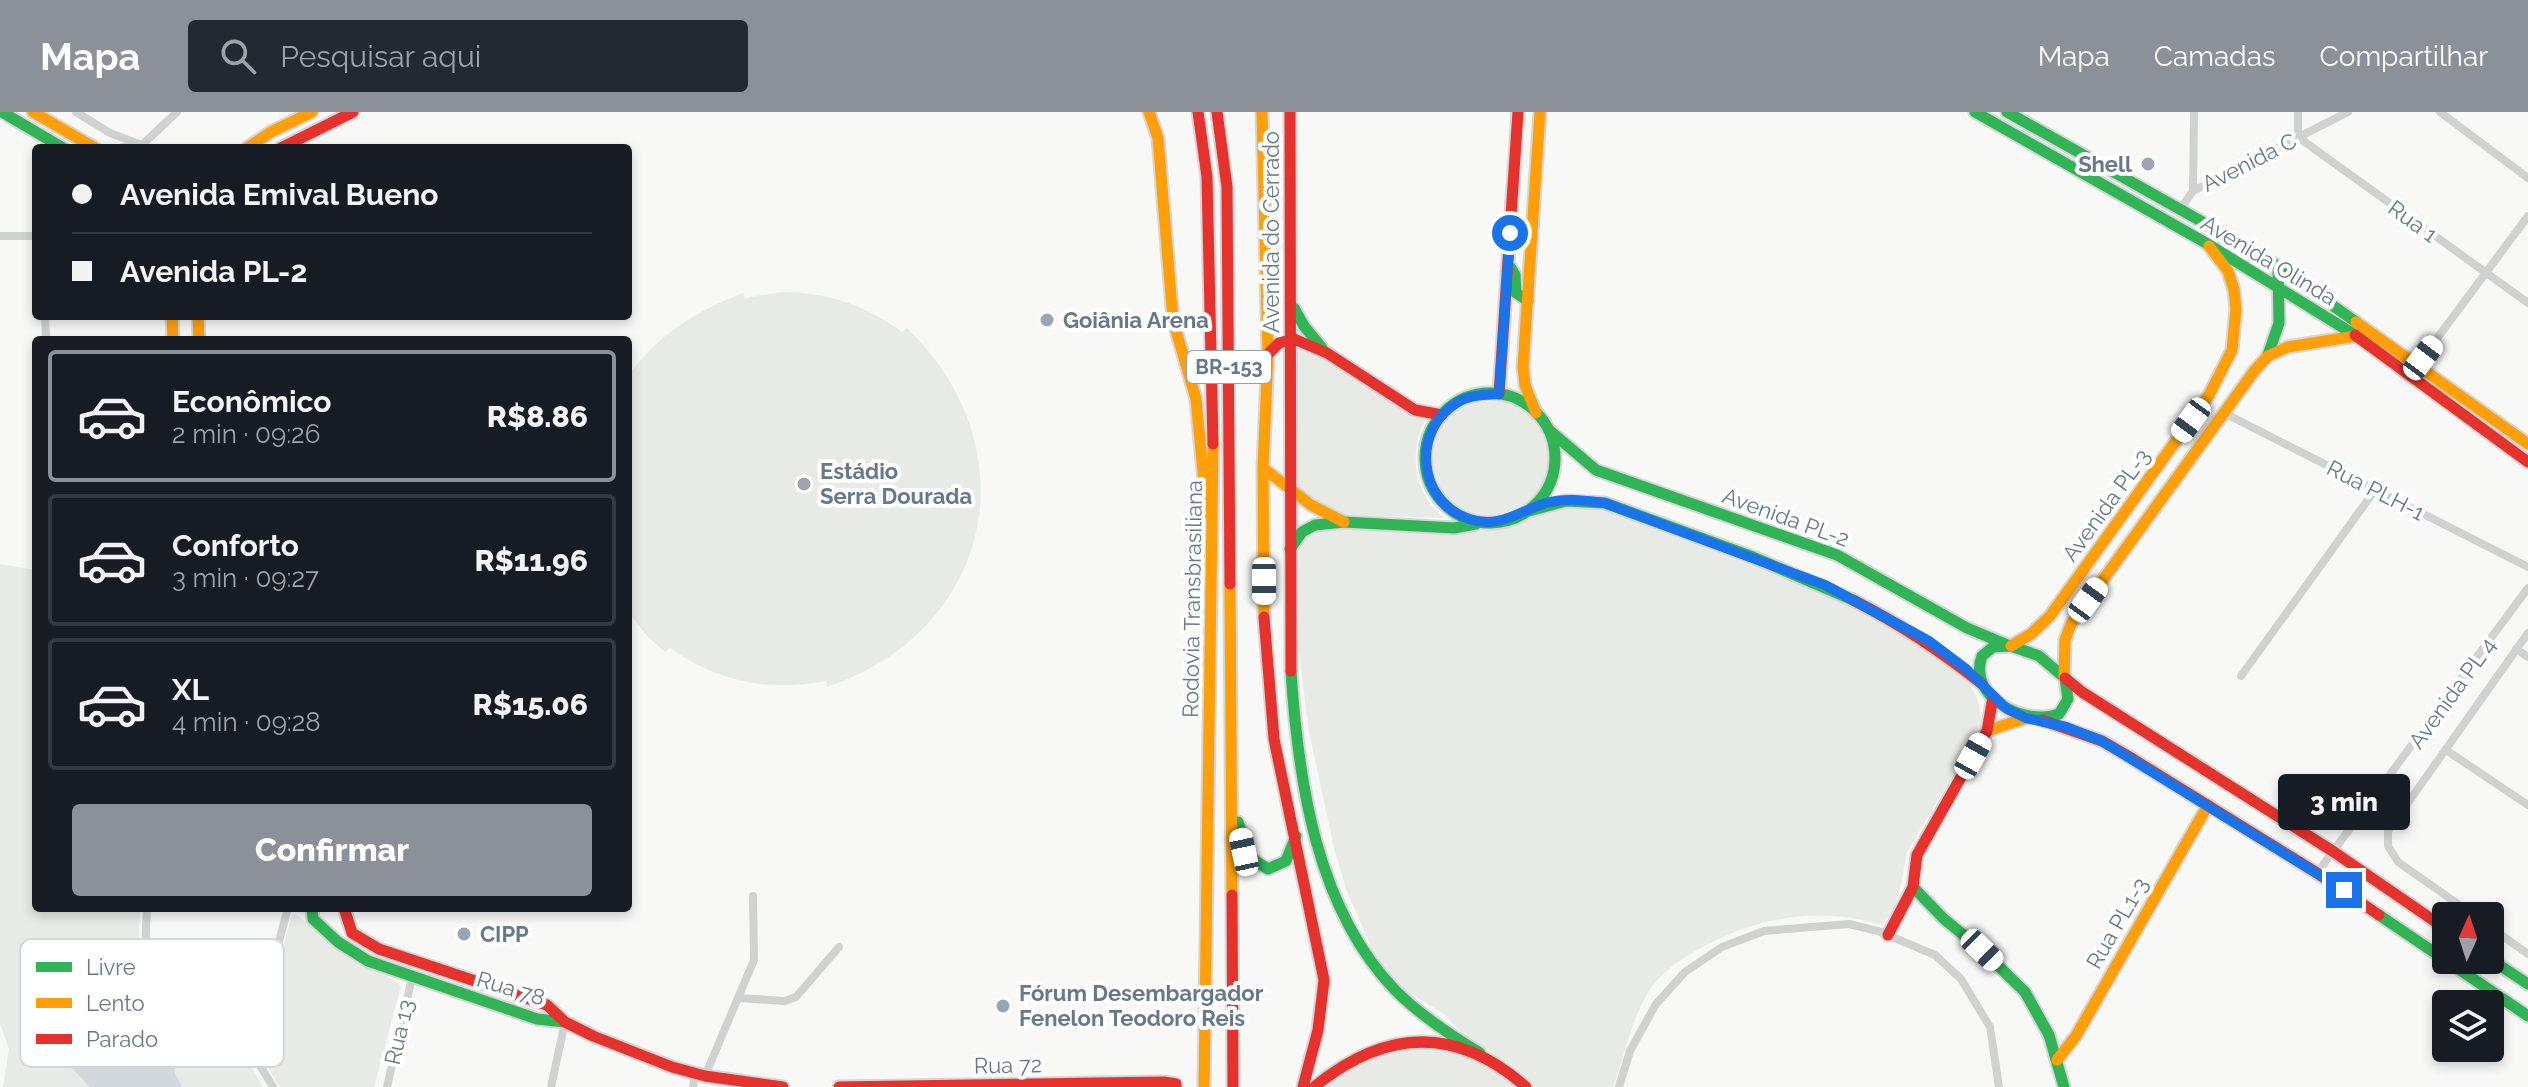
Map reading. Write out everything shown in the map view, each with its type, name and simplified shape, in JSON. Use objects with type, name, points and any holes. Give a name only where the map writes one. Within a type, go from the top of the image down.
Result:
[{"type":"main road","points":[[2,112],[48,144]]},
{"type":"main road","points":[[33,112],[88,144]]},
{"type":"main road","points":[[253,144],[312,112]]},
{"type":"main road","points":[[289,144],[353,112]]},
{"type":"main road","points":[[1149,112],[1158,138],[1173,320],[1196,399],[1204,496],[1213,540]]},
{"type":"main road","name":"Rodovia Transbrasiliana","points":[[1198,112],[1207,177],[1213,540],[1204,1087]]},
{"type":"main road","name":"Rodovia Transbrasiliana","points":[[1217,112],[1227,187],[1233,1087]]},
{"type":"main road","name":"Avenida do Cerrado","points":[[1262,112],[1268,354],[1263,468],[1264,638],[1274,739],[1324,980],[1318,1030],[1303,1087]]},
{"type":"main road","name":"Avenida do Cerrado","points":[[1290,112],[1289,686],[1304,784],[1322,863],[1339,906],[1385,979],[1429,1021],[1516,1075],[1526,1087]]},
{"type":"main road","points":[[1499,394],[1518,112]]},
{"type":"main road","points":[[1536,413],[1525,385],[1523,367],[1540,112]]},
{"type":"main road","name":"Avenida Olinda","points":[[1975,112],[2206,243],[2356,336],[2528,462]]},
{"type":"main road","name":"Avenida Olinda","points":[[2006,112],[2184,210],[2278,266],[2528,444]]},
{"type":"main road","points":[[2152,213],[2160,197]]},
{"type":"main road","points":[[2177,228],[2184,210]]},
{"type":"main road","name":"Avenida PL-3","points":[[2011,646],[2031,634],[2050,616],[2209,395],[2232,350],[2236,309],[2234,290],[2228,271],[2206,243]]},
{"type":"main road","points":[[1508,264],[1515,275],[1516,293],[1528,301]]},
{"type":"main road","points":[[2268,356],[2274,347],[2279,326],[2278,266]]},
{"type":"main road","points":[[1291,301],[1304,326],[1327,353]]},
{"type":"main road","points":[[2268,356],[2288,347],[2356,336]]},
{"type":"main road","points":[[1268,354],[1279,343],[1291,340],[1327,353],[1415,410],[1442,415]]},
{"type":"main road","name":"Avenida PL-3","points":[[2064,677],[2065,640],[2071,624],[2268,356]]},
{"type":"main road","points":[[1483,523],[1466,519],[1438,497],[1429,482],[1425,464],[1426,447],[1442,415],[1458,402],[1478,395],[1499,394],[1519,400],[1536,413],[1549,430],[1555,451],[1554,474],[1544,495],[1529,511]]},
{"type":"main road","name":"Avenida PL-2","points":[[1549,430],[1596,470],[1837,555],[1967,628],[2011,646]]},
{"type":"main road","points":[[1263,468],[1311,505],[1344,522]]},
{"type":"main road","points":[[1290,549],[1302,532],[1315,525],[1344,522],[1454,528],[1507,521],[1548,503],[1573,499],[1605,503],[1825,585],[1929,641],[1982,684],[2007,709],[2026,718],[2042,720],[2102,741],[2208,805],[2317,873],[2528,1016]]},
{"type":"main road","points":[[1982,684],[1979,661],[1984,652],[1993,647],[2011,646],[2039,656],[2082,692],[2334,852],[2432,919]]},
{"type":"main road","points":[[2042,720],[2057,716],[2066,705],[2064,677]]},
{"type":"main road","points":[[1888,935],[1913,887],[1917,855],[1987,731],[1993,697]]},
{"type":"main road","points":[[1987,731],[2026,718]]},
{"type":"main road","points":[[1232,794],[1244,852],[1256,865],[1268,869],[1281,866],[1291,855],[1296,836]]},
{"type":"main road","name":"Rua PL1-3","points":[[2057,1060],[2076,1036],[2208,805]]},
{"type":"main road","points":[[1913,887],[2025,992],[2049,1035],[2064,1087]]},
{"type":"main road","name":"Rua 78","points":[[312,912],[313,919],[338,942],[368,961],[537,1019],[565,1022]]},
{"type":"main road","name":"Rua 78","points":[[345,912],[352,933],[379,949],[547,1005],[565,1022]]},
{"type":"main road","points":[[2504,968],[2528,984]]},
{"type":"main road","points":[[565,1022],[593,1036],[700,1075],[783,1087]]},
{"type":"main road","points":[[1314,1087],[1334,1068],[1380,1046],[1431,1041],[1480,1053]]},
{"type":"main road","name":"Rua 72","points":[[839,1087],[1164,1082],[1176,1084],[1176,1087]]},
{"type":"street","points":[[76,112],[110,133],[138,144]]},
{"type":"street","points":[[145,144],[177,112]]},
{"type":"street","points":[[1997,124],[2006,112]]},
{"type":"street","name":"Avenida C","points":[[2184,210],[2193,191],[2194,112]]},
{"type":"street","points":[[2298,112],[2298,137]]},
{"type":"street","name":"Avenida C","points":[[2193,191],[2348,112]]},
{"type":"street","points":[[2440,112],[2528,178]]},
{"type":"street","name":"Rua 1","points":[[2298,137],[2528,303]]},
{"type":"street","points":[[2409,375],[2528,216]]},
{"type":"street","points":[[0,236],[32,236]]},
{"type":"street","name":"Rua PLH-1","points":[[2224,413],[2528,567]]},
{"type":"street","points":[[2241,676],[2375,490]]},
{"type":"street","name":"Avenida PL 4","points":[[2317,873],[2528,588]]},
{"type":"street","points":[[2455,902],[2398,862],[2388,846],[2388,831],[2528,633]]},
{"type":"street","points":[[2516,649],[2528,657]]},
{"type":"street","points":[[2446,750],[2528,805]]},
{"type":"street","points":[[693,1087],[739,998],[754,960],[753,896]]},
{"type":"street","points":[[146,939],[147,912]]},
{"type":"street","points":[[280,939],[287,912]]},
{"type":"street","points":[[1619,1087],[1630,1051],[1656,1004],[1685,972],[1722,947],[1764,931],[1849,924],[1888,935],[1935,955],[1961,979],[1990,1027],[1999,1087]]},
{"type":"street","points":[[2504,937],[2528,954]]},
{"type":"street","points":[[739,998],[785,1001],[796,997],[839,947]]},
{"type":"street","name":"Rua 13","points":[[387,1087],[412,978]]},
{"type":"street","points":[[551,1087],[565,1022]]},
{"type":"street","points":[[261,1067],[273,1087]]},
{"type":"shaded area","name":"Estádio Serra Dourada","points":[[781,292],[814,294],[860,307],[902,332],[907,328],[946,376],[971,427],[980,480],[976,532],[958,581],[927,624],[883,660],[827,687],[826,681],[784,685],[725,676],[688,660],[670,648],[665,652],[632,617],[632,372],[651,349],[694,316],[743,293],[745,298]]},
{"type":"shaded area","points":[[1309,348],[1410,414],[1425,420],[1417,446],[1417,473],[1426,498],[1445,518],[1351,515],[1320,505],[1295,486],[1295,355]]},
{"type":"shaded area","points":[[1490,398],[1513,403],[1532,415],[1544,434],[1549,457],[1544,480],[1532,499],[1513,511],[1490,516],[1467,511],[1448,499],[1436,480],[1431,457],[1436,434],[1448,415],[1467,403]]},
{"type":"shaded area","points":[[1571,503],[1595,504],[1714,548],[1793,579],[1869,614],[1955,668],[1974,693],[1981,714],[1981,729],[1907,852],[1899,895],[1893,911],[1882,925],[1832,916],[1784,918],[1737,931],[1686,957],[1661,976],[1647,994],[1632,1028],[1613,1087],[1536,1087],[1516,1068],[1465,1036],[1443,1013],[1385,979],[1346,889],[1334,848],[1309,732],[1298,646],[1299,549],[1305,534],[1322,528],[1342,527],[1484,531]]},
{"type":"shaded area","points":[[0,564],[32,569],[32,912],[140,912],[139,939],[20,939],[20,1067],[251,1067],[263,1087],[3,1087],[9,1049],[0,1024]]},
{"type":"shaded area","points":[[295,914],[339,951],[401,986],[374,1087],[280,1087],[268,1067],[284,1067],[284,944]]},
{"type":"shaded area","points":[[1413,1048],[1470,1058],[1520,1087],[1323,1087],[1365,1061]]},
{"type":"shaded area","points":[[71,1067],[175,1067],[182,1087],[90,1087]]},
{"type":"traffic: fast","points":[[2,112],[56,144]]},
{"type":"traffic: fast","points":[[1975,112],[2206,243],[2355,335]]},
{"type":"traffic: fast","points":[[2007,112],[2263,256],[2356,322]]},
{"type":"traffic: fast","points":[[2268,355],[2279,323],[2278,266]]},
{"type":"traffic: fast","points":[[1511,268],[1515,275],[1516,293],[1528,301]]},
{"type":"traffic: fast","points":[[1294,308],[1322,348]]},
{"type":"traffic: fast","points":[[1490,393],[1515,398],[1536,412],[1550,433],[1555,458],[1550,483],[1536,504],[1515,518],[1490,523],[1465,518],[1444,504],[1430,483],[1425,458],[1430,433],[1444,412],[1465,398],[1490,393]]},
{"type":"traffic: fast","points":[[1549,430],[1596,470],[1837,555],[1967,628],[2010,646]]},
{"type":"traffic: fast","points":[[1529,511],[1566,501],[1605,503],[1753,557],[1853,600]]},
{"type":"traffic: fast","points":[[1290,549],[1302,532],[1315,525],[1344,522],[1454,528],[1476,524]]},
{"type":"traffic: fast","points":[[2011,646],[2039,656],[2065,678],[2068,699],[2059,714],[2031,716],[2016,712],[1991,696],[1983,684],[1980,671],[1982,656],[1993,647],[2011,646]]},
{"type":"traffic: fast","points":[[1291,671],[1306,799],[1329,882],[1347,922],[1369,958],[1396,991],[1436,1025],[1480,1053]]},
{"type":"traffic: fast","points":[[1238,822],[1249,857],[1268,869],[1286,861],[1296,836]]},
{"type":"traffic: fast","points":[[1913,887],[2025,992],[2049,1035],[2064,1087]]},
{"type":"traffic: fast","points":[[312,912],[313,919],[338,942],[368,961],[537,1019],[565,1022]]},
{"type":"traffic: fast","points":[[2379,915],[2528,1016]]},
{"type":"traffic: fast","points":[[2504,968],[2528,984]]},
{"type":"traffic: slow","points":[[33,112],[88,144]]},
{"type":"traffic: slow","points":[[253,144],[312,112]]},
{"type":"traffic: slow","points":[[1149,112],[1158,138],[1173,320],[1196,399],[1207,513]]},
{"type":"traffic: slow","points":[[1262,112],[1268,354],[1263,468],[1264,617]]},
{"type":"traffic: slow","points":[[1536,413],[1525,385],[1523,367],[1540,112]]},
{"type":"traffic: slow","points":[[2011,646],[2031,634],[2050,616],[2209,395],[2232,350],[2236,309],[2234,290],[2228,271],[2209,246]]},
{"type":"traffic: slow","points":[[172,320],[173,336]]},
{"type":"traffic: slow","points":[[198,320],[199,336]]},
{"type":"traffic: slow","points":[[2356,322],[2528,444]]},
{"type":"traffic: slow","points":[[2064,677],[2065,640],[2071,624],[2255,370],[2268,356],[2288,347],[2356,336]]},
{"type":"traffic: slow","points":[[1204,1087],[1213,444]]},
{"type":"traffic: slow","points":[[1263,468],[1311,505],[1344,522]]},
{"type":"traffic: slow","points":[[1230,584],[1232,895]]},
{"type":"traffic: slow","points":[[1987,731],[2026,718]]},
{"type":"traffic: slow","points":[[2057,1060],[2076,1036],[2208,805]]},
{"type":"traffic: jam","points":[[289,144],[353,112]]},
{"type":"traffic: jam","points":[[1198,112],[1207,177],[1213,444]]},
{"type":"traffic: jam","points":[[1217,112],[1227,187],[1230,584]]},
{"type":"traffic: jam","points":[[1290,112],[1291,671]]},
{"type":"traffic: jam","points":[[1499,394],[1518,112]]},
{"type":"traffic: jam","points":[[2355,335],[2528,462]]},
{"type":"traffic: jam","points":[[1268,354],[1279,343],[1294,339],[1327,353],[1415,410],[1442,415]]},
{"type":"traffic: jam","points":[[1853,600],[1920,639],[1982,684]]},
{"type":"traffic: jam","points":[[1264,617],[1274,739],[1324,980],[1318,1030],[1303,1087]]},
{"type":"traffic: jam","points":[[2065,678],[2082,692],[2334,852],[2432,919]]},
{"type":"traffic: jam","points":[[1888,935],[1913,887],[1917,855],[1987,731],[1993,697]]},
{"type":"traffic: jam","points":[[2042,720],[2102,741],[2128,756],[2379,915]]},
{"type":"traffic: jam","points":[[1232,895],[1233,1087]]},
{"type":"traffic: jam","points":[[345,912],[352,933],[379,949],[547,1005],[565,1022],[593,1036],[672,1067],[705,1076],[783,1087]]},
{"type":"traffic: jam","points":[[1314,1087],[1367,1054],[1394,1045],[1420,1042],[1447,1044],[1473,1053],[1500,1067],[1526,1087]]},
{"type":"traffic: jam","points":[[839,1087],[1164,1082],[1176,1084],[1176,1087]]},
{"type":"place","name":"Shell","points":[[2148,164]]},
{"type":"place","name":"Goiânia Arena","points":[[1047,320]]},
{"type":"place","name":"Estádio Serra Dourada","points":[[804,484]]},
{"type":"place","name":"CIPP","points":[[464,934]]},
{"type":"place","name":"Fórum Desembargador Fenelon Teodoro Reis","points":[[1003,1006]]},
{"type":"route","points":[[1510,233],[1499,394],[1478,395],[1458,402],[1442,415],[1426,447],[1425,464],[1429,482],[1451,510],[1466,519],[1483,523],[1507,521],[1548,503],[1573,499],[1605,503],[1825,585],[1929,641],[1966,669],[2007,709],[2026,718],[2066,727],[2102,741],[2344,890]]}]
